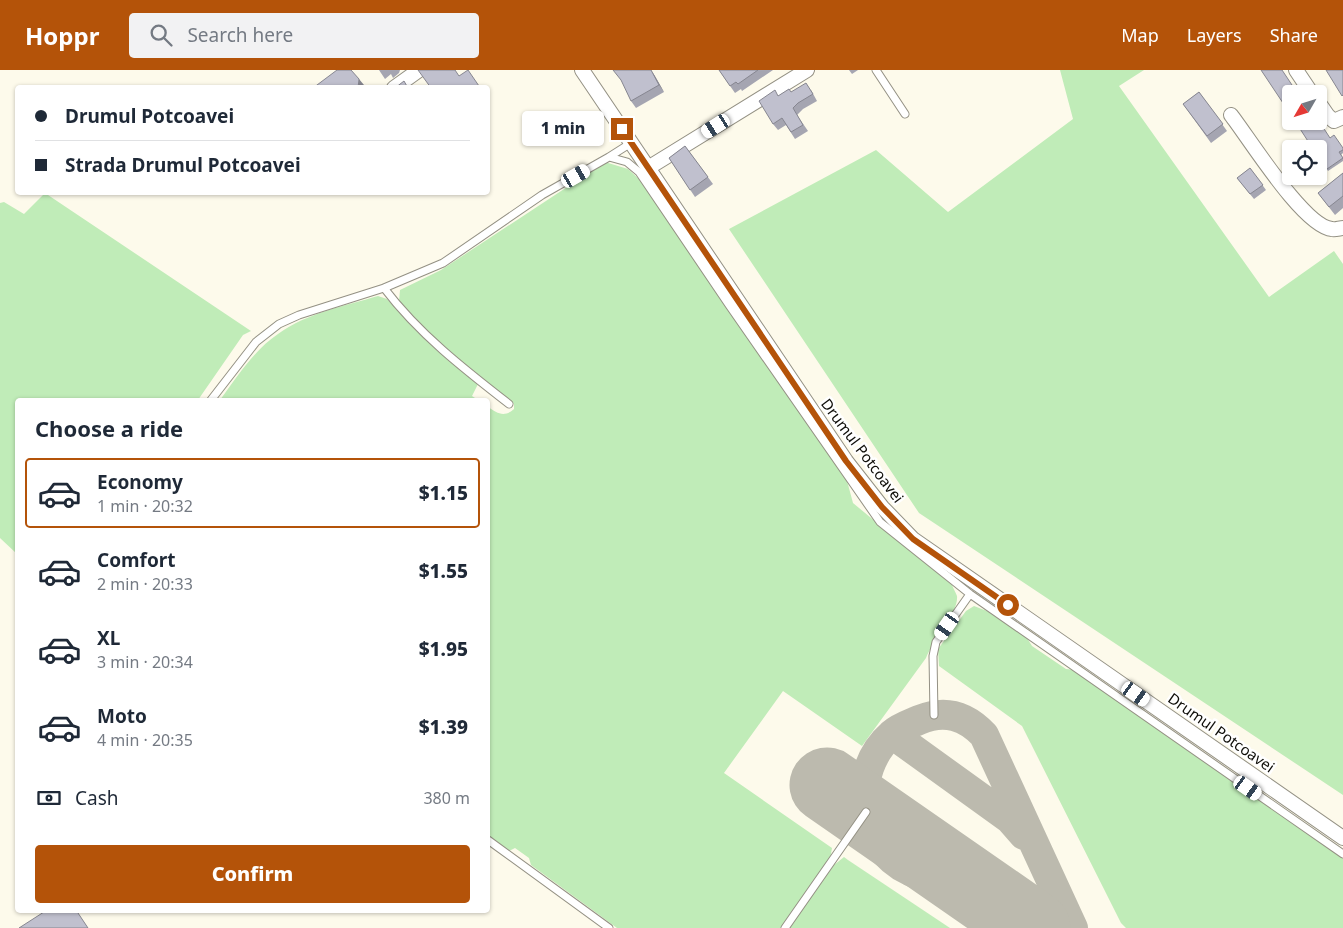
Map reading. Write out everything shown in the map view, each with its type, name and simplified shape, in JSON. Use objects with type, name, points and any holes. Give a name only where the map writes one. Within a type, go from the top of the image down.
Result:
[{"type":"street","points":[[398,85],[419,70]]},
{"type":"street","name":"Drumul Potcoavei","points":[[582,70],[846,461],[882,507],[913,539],[1343,838]]},
{"type":"street","points":[[1296,70],[1306,85]]},
{"type":"street","points":[[648,168],[801,71]]},
{"type":"street","points":[[1231,114],[1289,197],[1322,225],[1331,229],[1343,228]]},
{"type":"lane","points":[[876,70],[905,114]]},
{"type":"lane","points":[[213,398],[256,342],[279,324],[299,315],[343,303],[384,288],[443,263],[542,196],[632,143]]},
{"type":"lane","points":[[610,157],[628,162],[639,172],[728,305],[880,522],[970,594],[1343,854]]},
{"type":"lane","points":[[384,288],[399,308],[440,348],[510,404]]},
{"type":"lane","points":[[934,715],[933,656],[936,642],[970,594]]},
{"type":"lane","points":[[785,928],[866,812]]},
{"type":"lane","points":[[490,841],[609,928]]},
{"type":"green space","points":[[1060,70],[1144,70],[1119,86],[1269,297],[1334,251],[1343,264],[1343,795],[919,513],[729,229],[876,150],[948,212],[1073,119]]},
{"type":"green space","points":[[605,162],[628,169],[639,179],[846,477],[853,503],[952,585],[957,596],[950,618],[926,658],[862,746],[783,691],[724,773],[832,848],[830,860],[783,928],[617,928],[531,865],[529,858],[515,848],[509,851],[490,837],[490,408],[504,414],[514,409],[514,404],[442,346],[399,301],[400,290],[441,270]]},
{"type":"green space","points":[[43,195],[48,195],[251,331],[243,335],[199,398],[15,398],[15,552],[0,538],[0,203],[4,202],[24,214]]},
{"type":"green space","points":[[378,296],[387,299],[435,348],[478,384],[472,396],[475,398],[221,398],[239,373],[269,340],[313,315]]},
{"type":"green space","points":[[974,606],[987,611],[1027,638],[1032,646],[1066,669],[1077,670],[1343,857],[1343,928],[1126,928],[1121,923],[1022,726],[939,666],[938,649],[966,611]]},
{"type":"green space","points":[[844,857],[950,928],[789,928],[834,865]]},
{"type":"building","points":[[337,70],[351,70],[359,79],[358,85],[317,85]]},
{"type":"building","points":[[418,70],[455,70],[459,76],[468,70],[478,85],[429,85]]},
{"type":"building","points":[[613,70],[651,70],[659,85],[631,101],[621,80]]},
{"type":"building","points":[[719,70],[758,70],[738,84],[736,82],[730,86]]},
{"type":"building","points":[[1261,70],[1282,70],[1292,85],[1282,85],[1282,102]]},
{"type":"building","points":[[1326,70],[1343,70],[1342,96]]},
{"type":"building","points":[[806,83],[813,94],[793,108],[803,125],[791,132],[782,118],[773,124],[759,101],[775,90],[778,96],[789,89],[791,92]]},
{"type":"building","points":[[1199,92],[1223,124],[1207,136],[1183,104]]},
{"type":"building","points":[[1301,130],[1325,130],[1330,138],[1334,135],[1343,148],[1339,152],[1343,158],[1327,169],[1327,140],[1307,140]]},
{"type":"building","points":[[685,146],[708,177],[690,190],[669,158]]},
{"type":"building","points":[[1250,168],[1263,185],[1250,194],[1237,178]]},
{"type":"building","points":[[1343,173],[1343,196],[1329,207],[1318,193]]},
{"type":"building","points":[[42,913],[78,913],[88,928],[19,928]]},
{"type":"taxiway","points":[[962,879],[922,876],[910,871],[892,859],[879,844],[870,826],[865,807],[865,787],[869,768],[878,749],[898,729],[919,720],[938,715],[954,716],[962,719],[977,728],[984,735],[1073,928]]},
{"type":"taxiway","points":[[892,734],[1010,819],[1024,835]]},
{"type":"runway","points":[[827,785],[1033,928]]},
{"type":"route","points":[[622,129],[846,461],[882,507],[913,539],[1008,605]]}]
